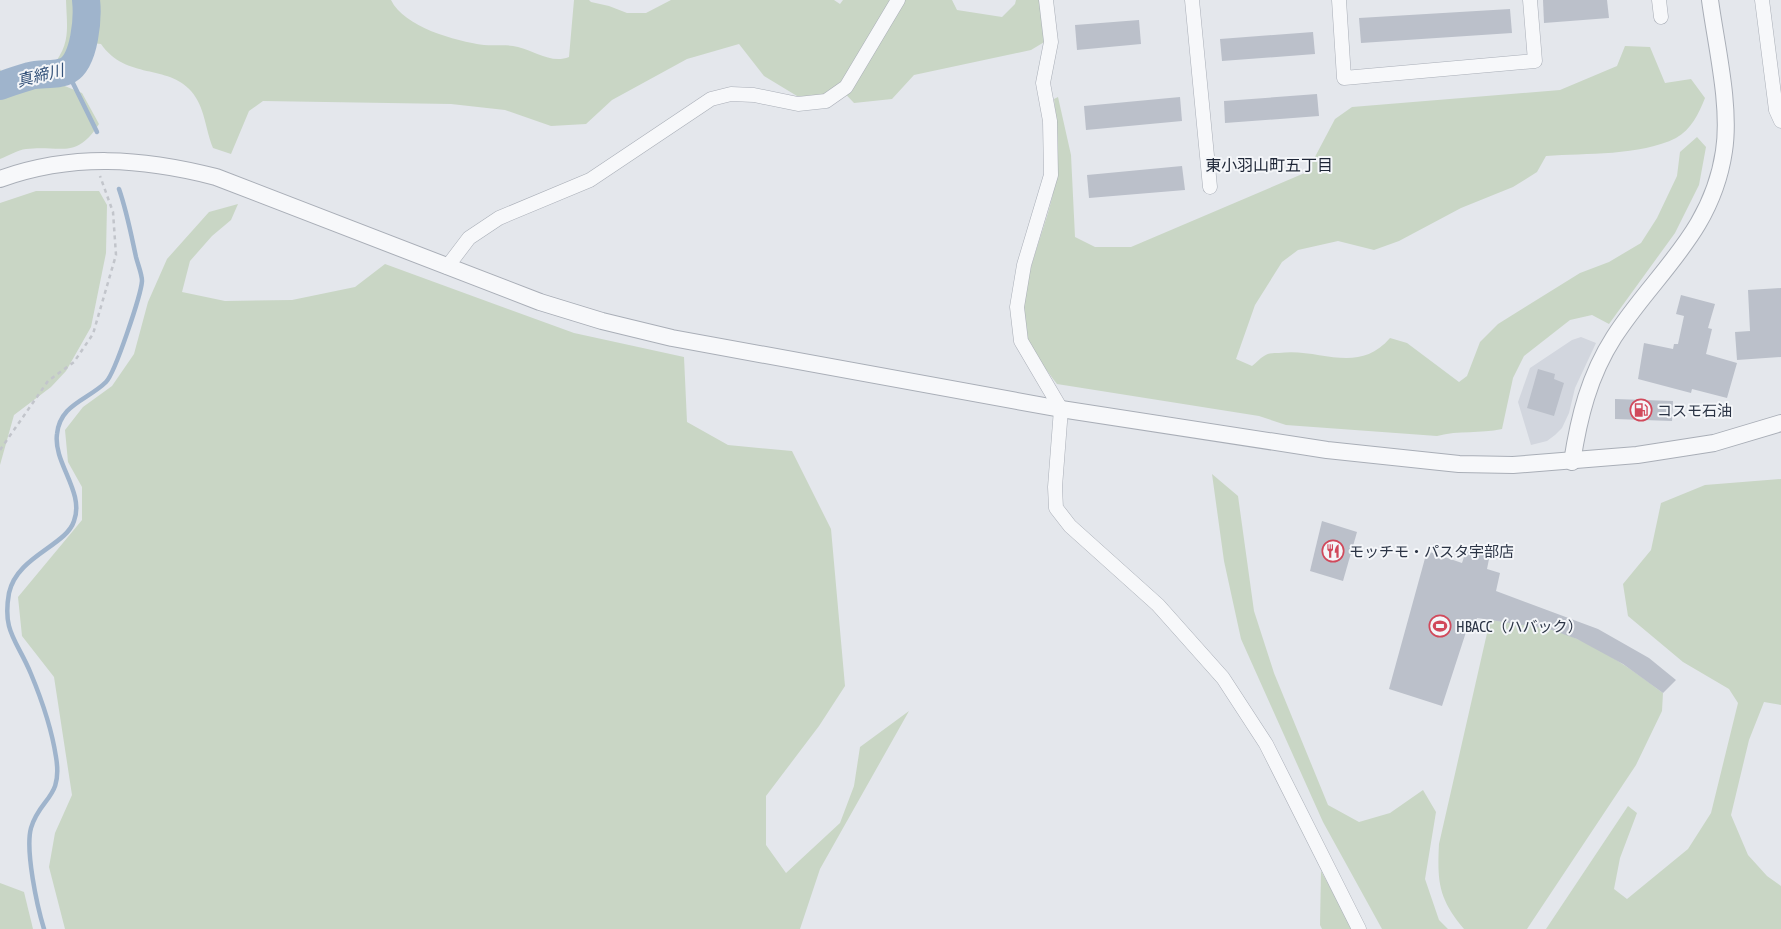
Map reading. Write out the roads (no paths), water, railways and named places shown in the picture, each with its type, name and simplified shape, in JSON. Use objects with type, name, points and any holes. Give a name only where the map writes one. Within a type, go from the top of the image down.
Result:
[{"type":"street","points":[[447,267],[468,238],[499,218],[590,180],[711,99],[731,94],[754,95],[798,104],[826,101],[846,87],[898,0]]},
{"type":"street","points":[[1046,0],[1051,42],[1043,83],[1050,121],[1051,175],[1024,265],[1016,307],[1021,342],[1062,409],[1055,487],[1056,508],[1070,526],[1158,605],[1223,678],[1266,744],[1359,929]]},
{"type":"street","points":[[1192,0],[1210,187]]},
{"type":"street","points":[[1339,0],[1344,78],[1535,61],[1530,0]]},
{"type":"street","points":[[1659,0],[1661,17]]},
{"type":"street","points":[[1572,462],[1579,419],[1595,372],[1614,337],[1697,229],[1719,176],[1726,124],[1710,0]]},
{"type":"street","points":[[1762,0],[1776,110],[1781,121]]},
{"type":"street","points":[[0,179],[47,166],[95,161],[169,165],[216,177],[540,302],[602,321],[663,336],[1062,409],[1412,461],[1514,465],[1572,462],[1637,455],[1714,443],[1781,423]]},
{"type":"waterway","name":"真締川","points":[[0,86],[30,76],[64,72],[74,65],[82,48],[84,38],[86,0]]},
{"type":"waterway","points":[[67,71],[97,132]]},
{"type":"waterway","points":[[44,929],[33,878],[30,838],[35,818],[54,790],[57,771],[56,757],[39,693],[9,627],[7,606],[14,580],[21,570],[62,538],[74,521],[75,499],[57,445],[59,424],[69,409],[99,388],[110,376],[121,350],[141,289],[141,272],[119,189]]},
{"type":"place","name":"コスモ石油","points":[[1641,410]]},
{"type":"place","name":"モッチモ・パスタ宇部店","points":[[1333,551]]},
{"type":"place","name":"HBACC（ハバック）","points":[[1440,626]]},
{"type":"district","name":"東小羽山町五丁目","points":[[1269,165]]}]
